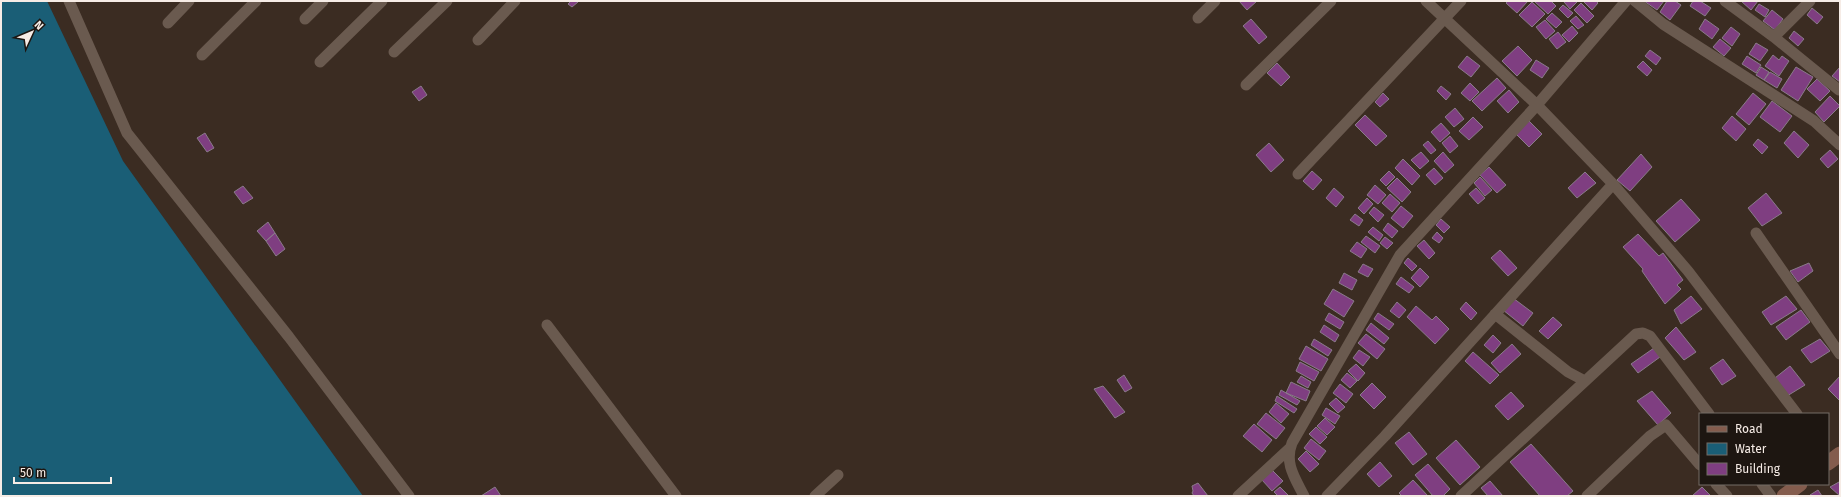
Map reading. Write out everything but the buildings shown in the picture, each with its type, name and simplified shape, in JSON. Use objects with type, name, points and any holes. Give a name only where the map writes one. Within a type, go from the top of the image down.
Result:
[{"type":"main road","points":[[1784,496],[1799,485]]},
{"type":"street","points":[[69,1],[127,133],[289,337],[409,496]]},
{"type":"street","points":[[168,23],[189,1]]},
{"type":"street","points":[[202,55],[256,1]]},
{"type":"street","points":[[305,19],[323,1]]},
{"type":"street","points":[[320,62],[382,1]]},
{"type":"street","points":[[394,52],[447,1]]},
{"type":"street","points":[[478,40],[514,1]]},
{"type":"street","points":[[1198,18],[1215,1]]},
{"type":"street","points":[[1246,85],[1331,1]]},
{"type":"street","points":[[1426,1],[1537,105],[1613,184],[1688,271],[1796,413]]},
{"type":"street","points":[[1298,174],[1461,1]]},
{"type":"street","points":[[1238,496],[1290,448],[1400,255],[1537,105],[1626,1]]},
{"type":"street","points":[[1635,1],[1663,24],[1814,121],[1840,145]]},
{"type":"street","points":[[1725,1],[1774,37],[1840,90]]},
{"type":"street","points":[[1774,37],[1810,1]]},
{"type":"street","points":[[1328,496],[1380,441],[1613,184]]},
{"type":"street","points":[[1756,233],[1840,354]]},
{"type":"street","points":[[1495,314],[1568,372],[1585,382]]},
{"type":"street","points":[[547,325],[676,496]]},
{"type":"street","points":[[1461,496],[1636,334],[1643,333],[1650,336],[1708,413]]},
{"type":"street","points":[[1587,496],[1650,436],[1666,425],[1699,465]]},
{"type":"street","points":[[1290,448],[1290,469],[1304,496]]},
{"type":"street","points":[[815,496],[838,476]]},
{"type":"street","points":[[1717,485],[1727,496]]},
{"type":"street","points":[[1763,485],[1771,496]]},
{"type":"water","points":[[1,1],[47,1],[123,161],[363,496],[1,496]]}]
